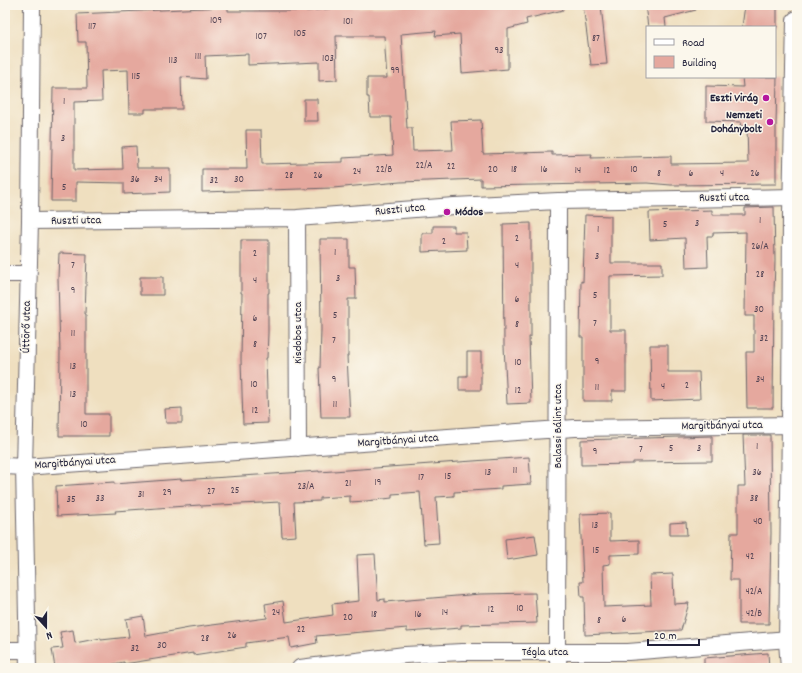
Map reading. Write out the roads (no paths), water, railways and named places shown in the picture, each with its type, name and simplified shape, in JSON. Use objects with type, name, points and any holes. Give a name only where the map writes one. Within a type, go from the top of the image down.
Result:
[{"type":"street","name":"Úttörő utca","points":[[28,668],[24,467],[30,221],[32,5]]},
{"type":"street","points":[[791,668],[789,639],[794,425],[794,197],[797,21]]},
{"type":"street","name":"Ruszti utca","points":[[30,221],[297,218],[454,206],[558,201],[794,197]]},
{"type":"street","name":"Balassi Bálint utca","points":[[558,201],[558,660]]},
{"type":"street","name":"Kisdobos utca","points":[[297,218],[298,448]]},
{"type":"street","points":[[5,274],[28,274]]},
{"type":"street","name":"Margitbányai utca","points":[[5,466],[24,467],[558,429],[794,425]]},
{"type":"street","name":"Tégla utca","points":[[300,668],[405,655],[462,652],[558,660],[628,652],[789,639]]},
{"type":"street","points":[[5,650],[27,650]]},
{"type":"place","name":"Eszti Virág","points":[[766,98]]},
{"type":"place","name":"Nemzeti Dohánybolt","points":[[770,122]]},
{"type":"place","name":"Módos","points":[[447,212]]}]
